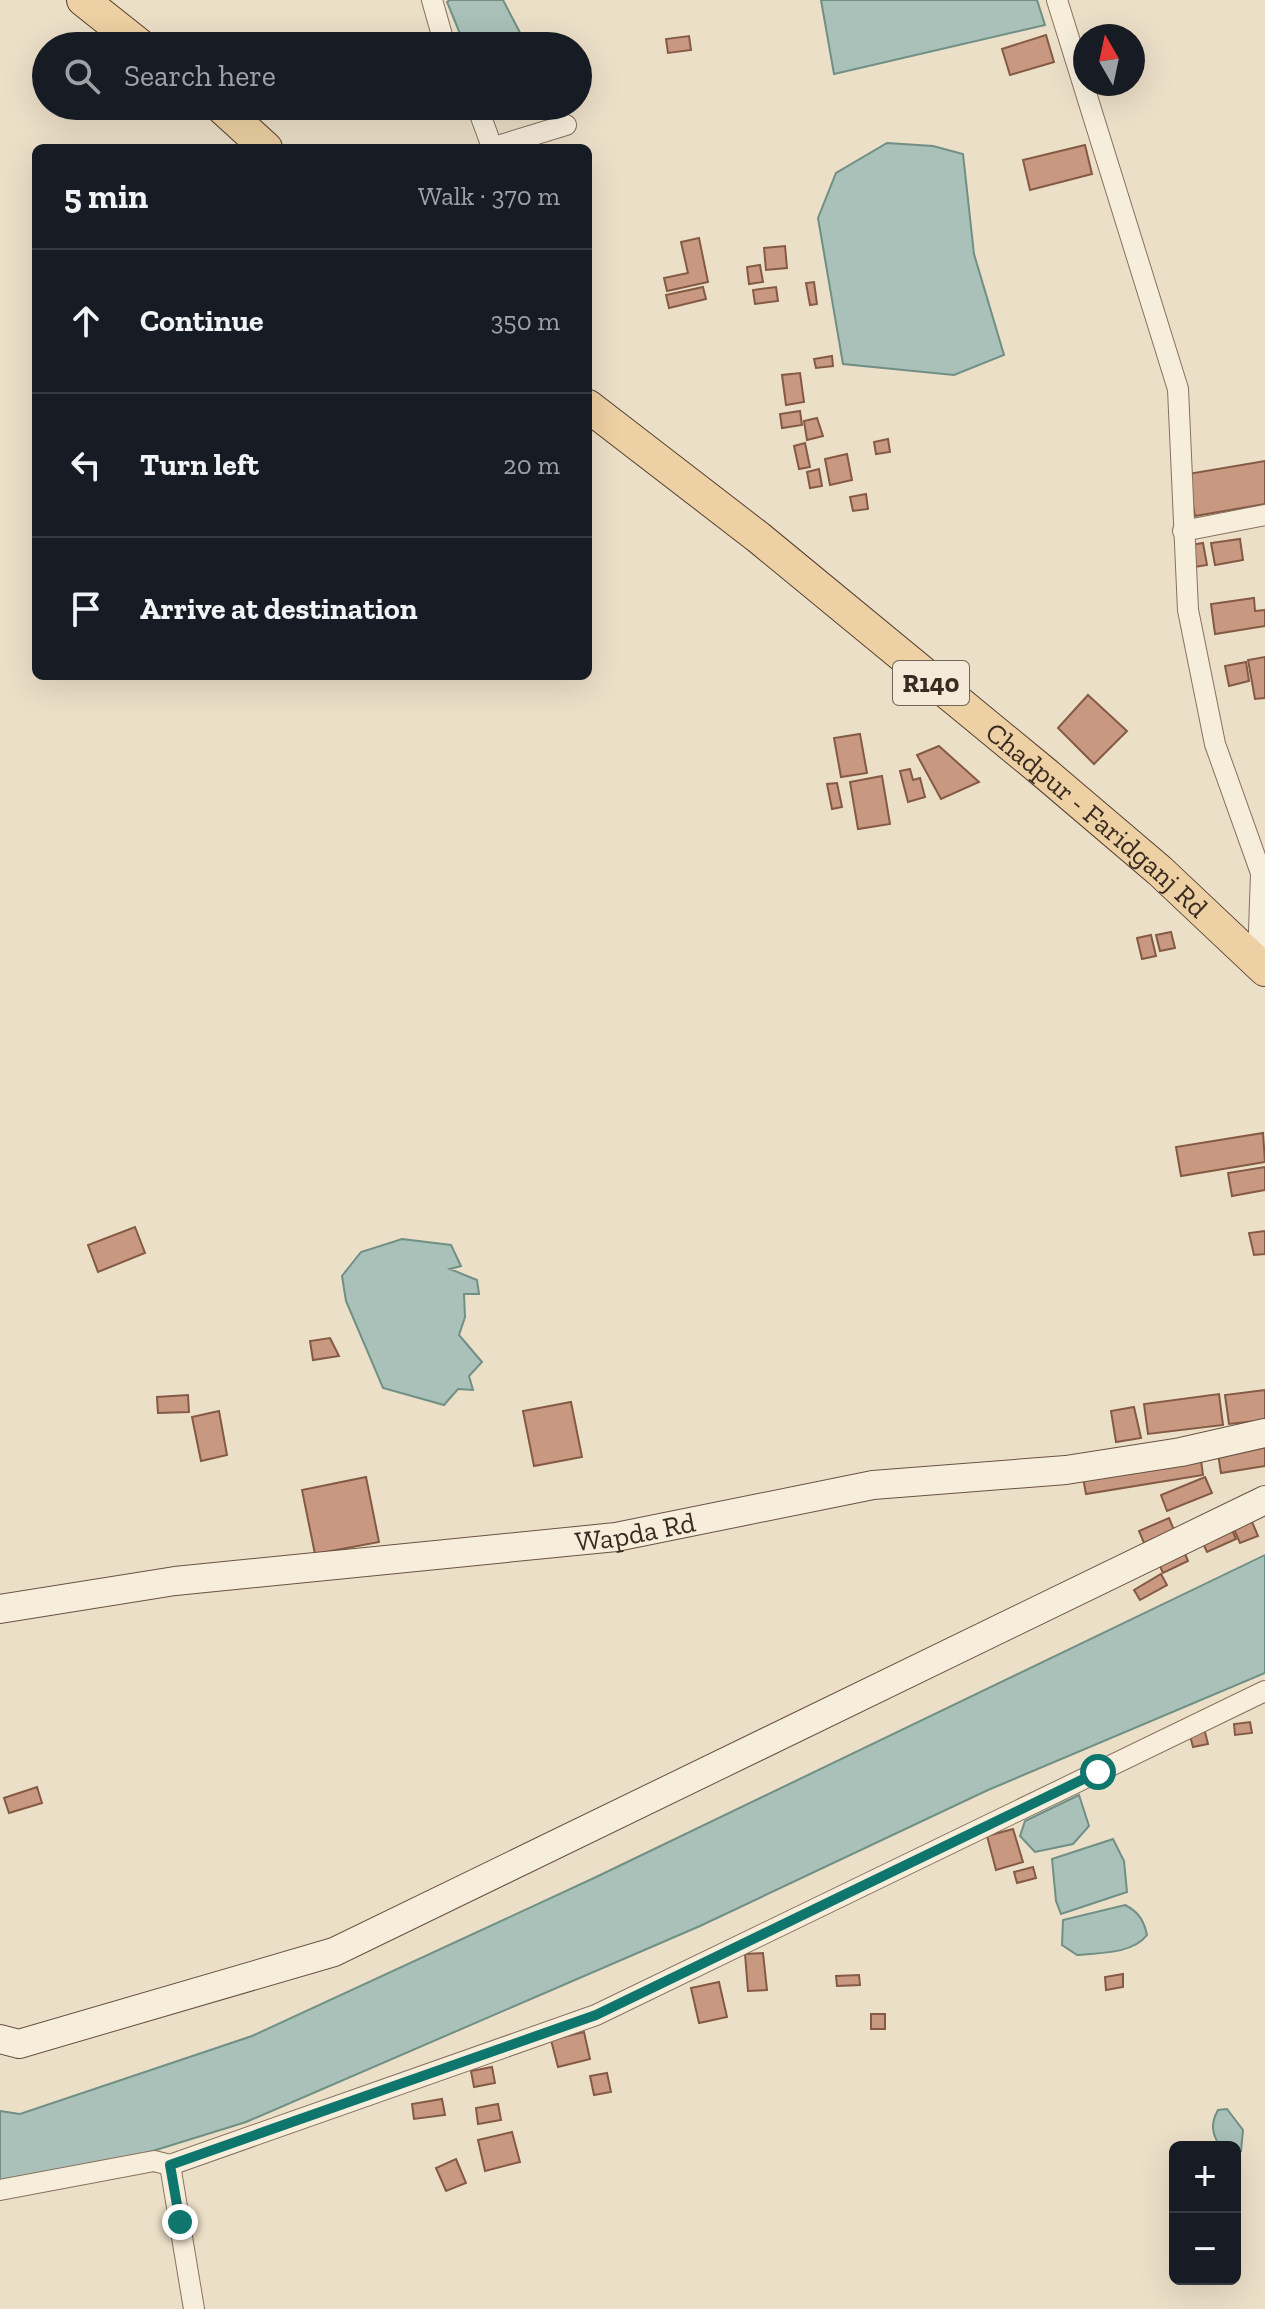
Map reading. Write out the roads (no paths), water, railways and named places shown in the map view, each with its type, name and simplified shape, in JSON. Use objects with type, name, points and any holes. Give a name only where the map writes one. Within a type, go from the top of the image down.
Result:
[{"type":"main road","points":[[83,0],[123,32]]},
{"type":"main road","points":[[235,120],[262,144]]},
{"type":"main road","name":"Chadpur - Faridganj Rd","points":[[592,409],[758,537],[888,648],[1046,774],[1262,965]]},
{"type":"main road","name":"Wapda Rd","points":[[0,1609],[175,1581],[616,1537],[873,1485],[1066,1470],[1181,1452],[1265,1433]]},
{"type":"main road","points":[[0,2039],[19,2044],[334,1952],[1265,1500]]},
{"type":"street","points":[[432,0],[441,32]]},
{"type":"street","points":[[1057,0],[1178,389],[1188,610],[1215,744],[1261,873],[1262,965]]},
{"type":"street","points":[[482,120],[491,144]]},
{"type":"street","points":[[505,144],[566,125]]},
{"type":"street","points":[[1183,531],[1265,515]]},
{"type":"street","points":[[0,2190],[154,2161],[170,2165],[596,2015],[1265,1691]]},
{"type":"street","points":[[170,2165],[194,2309]]}]
